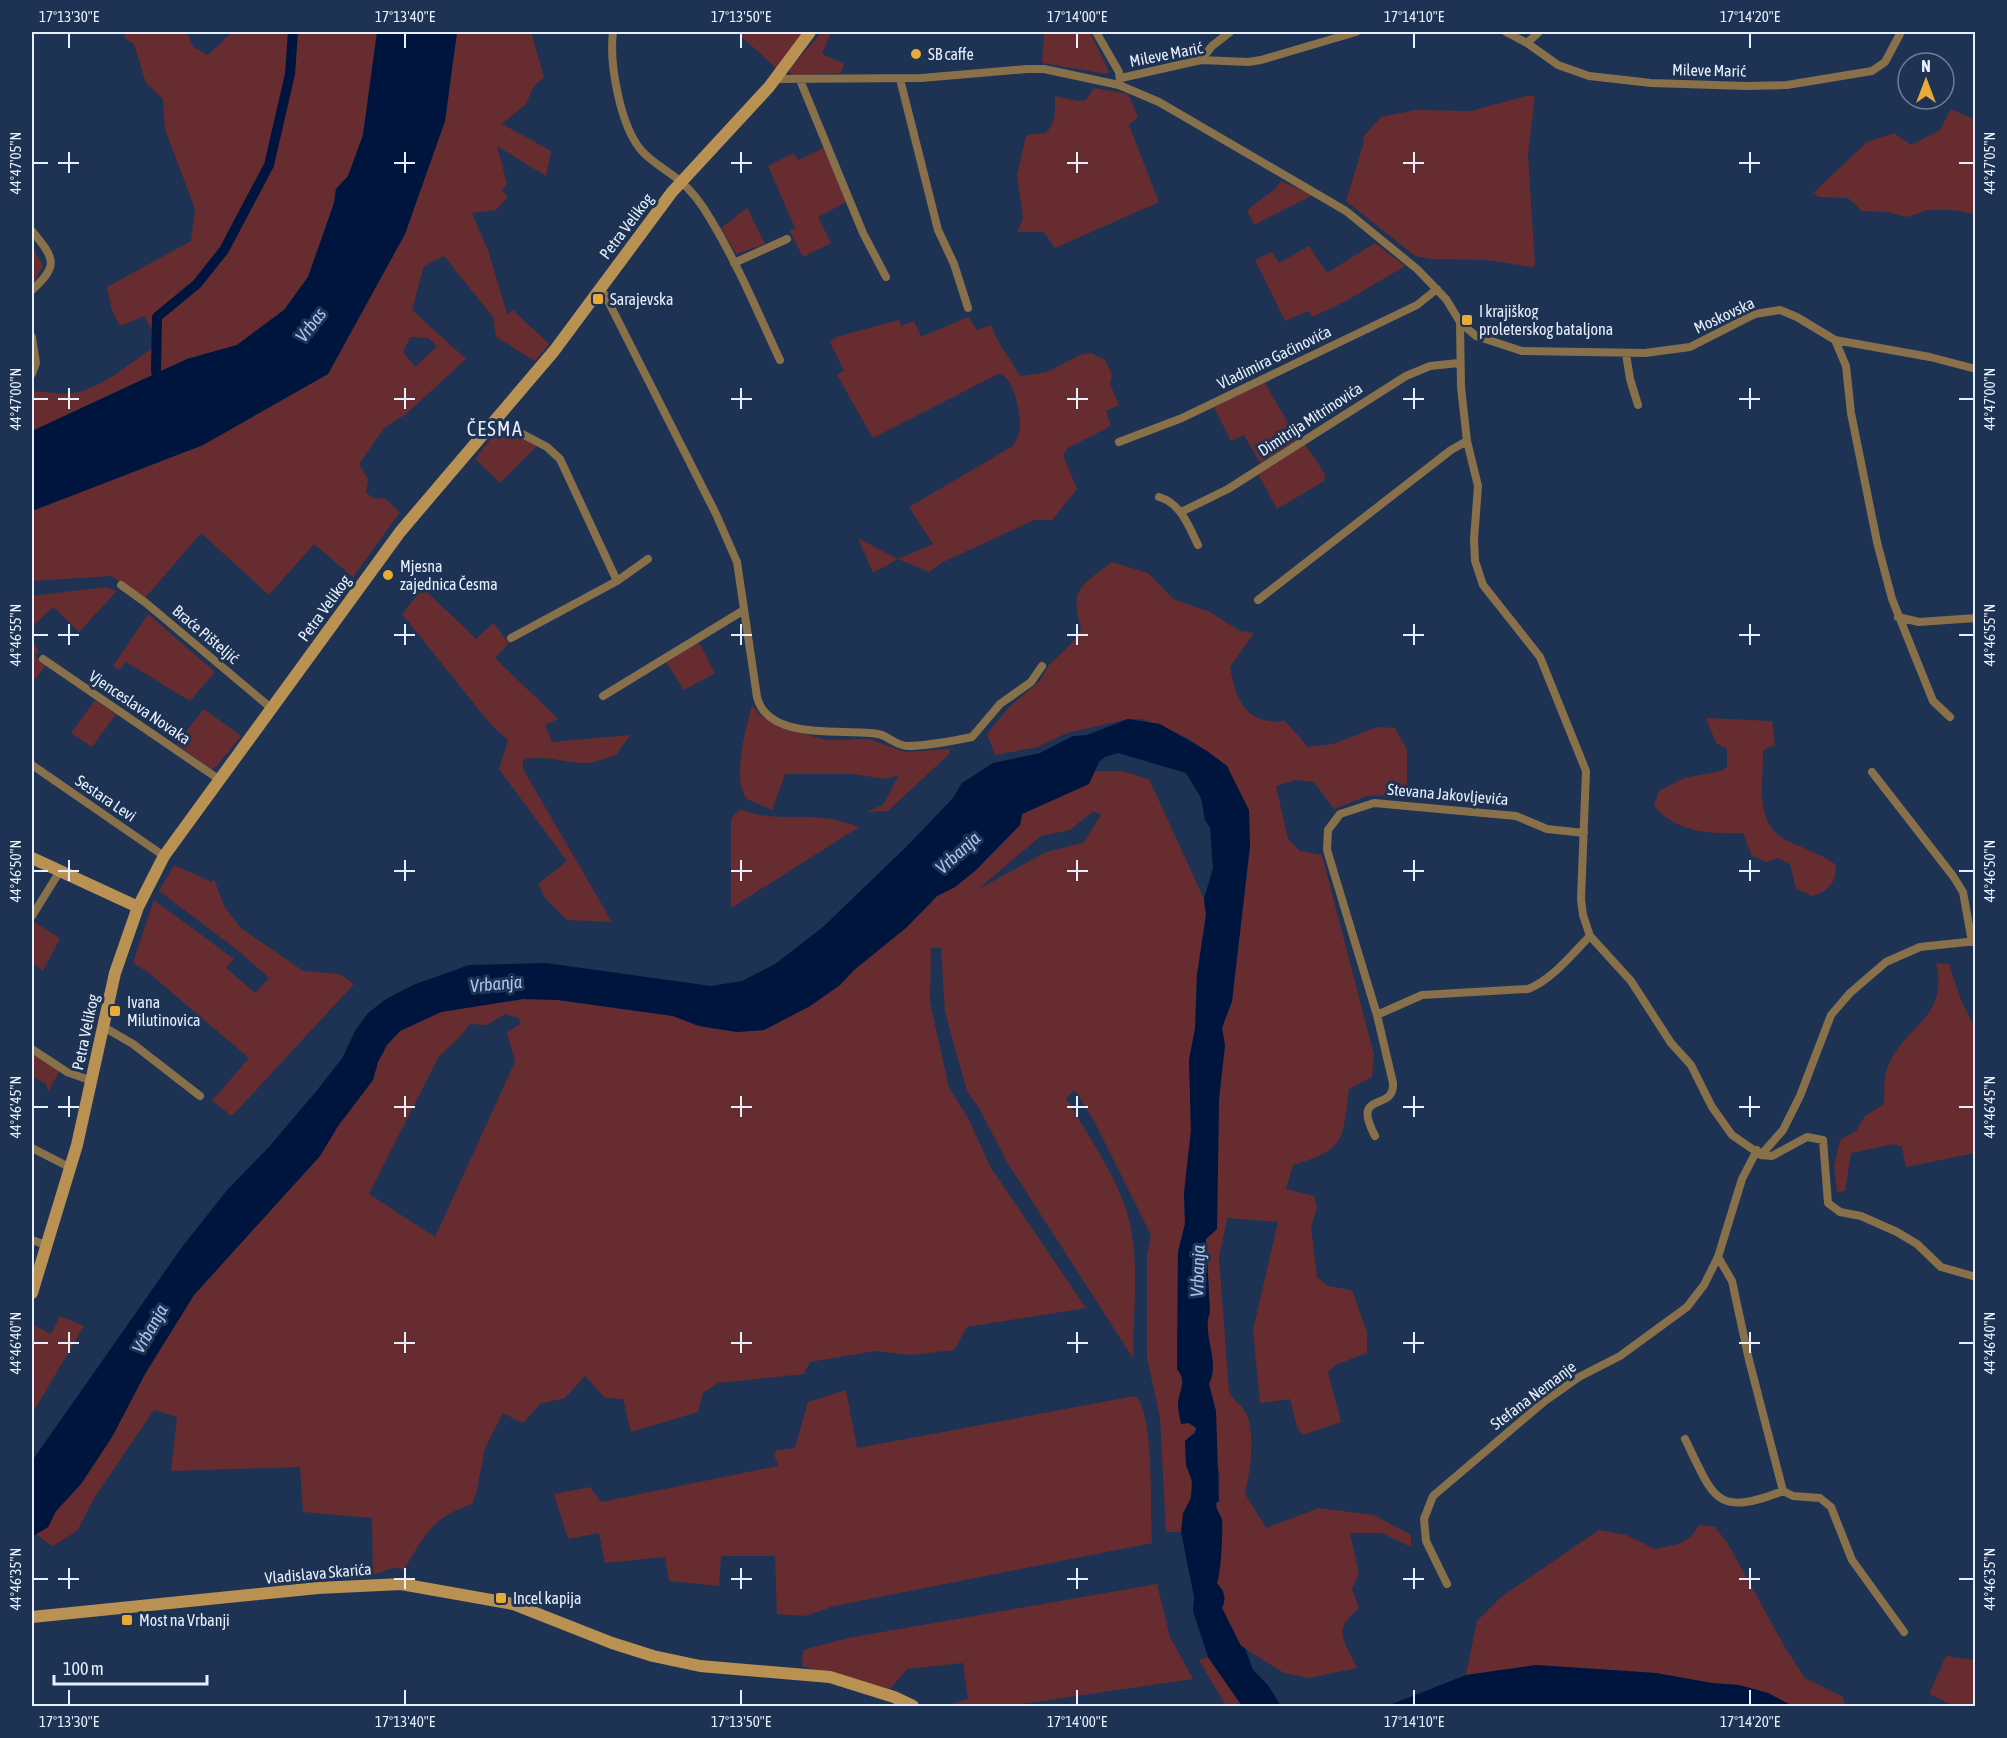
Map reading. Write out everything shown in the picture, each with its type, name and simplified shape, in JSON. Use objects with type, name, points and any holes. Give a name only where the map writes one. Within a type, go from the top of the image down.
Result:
[{"type":"street","points":[[613,32],[613,64],[630,132],[645,154],[681,182],[701,205],[734,263],[780,360]]},
{"type":"street","name":"Petra Velikog","points":[[32,1293],[71,1168],[119,958],[138,907],[164,856],[400,532],[554,351],[599,288],[681,182],[775,79],[809,32]]},
{"type":"street","points":[[1096,32],[1120,82]]},
{"type":"street","points":[[1201,60],[1212,46],[1230,32]]},
{"type":"street","name":"Mileve Marić","points":[[1120,82],[1201,60],[1255,61],[1356,32]]},
{"type":"street","name":"Mileve Marić","points":[[1506,32],[1527,43],[1558,65],[1597,77],[1683,85],[1788,85],[1872,71],[1885,62],[1901,32]]},
{"type":"street","points":[[1527,43],[1539,32]]},
{"type":"street","points":[[775,79],[900,79],[1035,69],[1120,82],[1159,102],[1227,144],[1328,198],[1395,249],[1437,289],[1460,322],[1459,363],[1467,441],[1478,486],[1475,561],[1483,585],[1540,657],[1586,771],[1581,898],[1583,915],[1590,936],[1631,981],[1671,1043],[1691,1065],[1724,1125],[1732,1135],[1759,1153],[1772,1156],[1807,1137],[1823,1140],[1828,1203],[1840,1212],[1861,1216],[1897,1232],[1917,1244],[1941,1267],[1976,1277]]},
{"type":"street","points":[[900,79],[938,230],[954,264],[968,308]]},
{"type":"street","points":[[800,80],[863,233],[886,277]]},
{"type":"street","points":[[32,231],[51,262],[46,279],[32,290]]},
{"type":"street","points":[[734,263],[787,239]]},
{"type":"street","points":[[599,288],[605,295],[716,514],[736,562],[758,704],[770,717],[808,732],[878,734],[902,746],[972,737],[983,728],[1000,704],[1031,682],[1042,666]]},
{"type":"street","name":"Vladimira Gaćinovića","points":[[1119,442],[1182,418],[1417,305],[1437,289]]},
{"type":"street","name":"Moskovska","points":[[1460,322],[1476,336],[1522,351],[1626,354],[1690,347],[1755,315],[1773,310],[1791,314],[1835,340],[1930,357],[1976,369]]},
{"type":"street","points":[[1460,347],[1466,340],[1476,336]]},
{"type":"street","points":[[32,337],[36,363],[32,374]]},
{"type":"street","points":[[1835,340],[1846,366],[1851,413],[1877,542],[1898,617],[1933,701],[1950,717]]},
{"type":"street","points":[[1626,354],[1630,379],[1638,405]]},
{"type":"street","name":"Dimitrija Mitrinovića","points":[[1181,512],[1228,489],[1406,376],[1430,366],[1459,363]]},
{"type":"street","points":[[494,419],[547,447],[560,459],[617,581]]},
{"type":"street","points":[[1258,600],[1451,450],[1467,441]]},
{"type":"street","points":[[1159,497],[1169,501],[1181,512],[1198,545]]},
{"type":"street","points":[[511,638],[617,581],[648,559]]},
{"type":"street","name":"Braće Pišteljić","points":[[121,585],[146,603],[271,708]]},
{"type":"street","points":[[603,696],[744,610]]},
{"type":"street","points":[[1898,617],[1919,622],[1976,618]]},
{"type":"street","name":"Vjenceslava Novaka","points":[[43,659],[220,780]]},
{"type":"street","name":"Sestara Levi","points":[[32,765],[164,856]]},
{"type":"street","points":[[1759,1153],[1783,1130],[1800,1096],[1831,1015],[1850,993],[1886,962],[1920,947],[1974,941],[1963,892],[1872,772]]},
{"type":"street","name":"Stevana Jakovljevića","points":[[1375,1136],[1365,1118],[1366,1113],[1370,1107],[1388,1096],[1393,1087],[1377,1015],[1327,850],[1328,830],[1340,814],[1374,803],[1516,816],[1546,829],[1584,833]]},
{"type":"street","points":[[32,858],[138,907]]},
{"type":"street","points":[[32,916],[60,871]]},
{"type":"street","points":[[1377,1015],[1422,995],[1528,989],[1556,970],[1590,936]]},
{"type":"street","points":[[102,1026],[133,1044],[200,1096]]},
{"type":"street","points":[[32,1048],[67,1072],[92,1081]]},
{"type":"street","points":[[32,1149],[71,1168]]},
{"type":"street","name":"Stefana Nemanje","points":[[1447,1584],[1426,1541],[1424,1520],[1433,1496],[1545,1401],[1579,1377],[1620,1356],[1687,1307],[1704,1286],[1718,1257],[1742,1179],[1759,1153]]},
{"type":"street","points":[[32,1240],[46,1245]]},
{"type":"street","points":[[1718,1257],[1732,1281],[1749,1360],[1783,1491],[1793,1496],[1820,1498],[1831,1507],[1852,1560],[1904,1632]]},
{"type":"street","points":[[1685,1439],[1705,1478],[1721,1500],[1731,1504],[1757,1502],[1783,1491]]},
{"type":"street","name":"Vladislava Skarića","points":[[32,1617],[318,1588],[401,1584],[513,1604],[612,1643],[653,1656],[710,1667],[830,1677],[885,1694],[913,1707]]},
{"type":"shaded area","points":[[127,32],[187,32],[193,47],[208,55],[232,32],[377,32],[363,135],[348,176],[336,189],[334,203],[308,277],[284,310],[237,345],[187,359],[32,431],[32,391],[64,394],[86,390],[108,379],[159,343],[144,316],[120,326],[112,311],[107,287],[191,241],[195,209],[165,129],[163,99],[146,83],[134,44],[123,37]]},
{"type":"shaded area","points":[[457,32],[531,32],[544,77],[534,86],[526,104],[502,124],[551,151],[546,176],[497,146],[507,184],[502,190],[508,197],[496,210],[472,213],[489,253],[507,314],[513,310],[549,344],[535,361],[496,337],[493,317],[444,256],[424,266],[412,310],[466,359],[406,414],[384,428],[359,464],[368,479],[366,493],[375,499],[384,498],[400,512],[353,577],[314,544],[269,595],[201,533],[145,598],[111,576],[32,581],[32,511],[198,447],[328,374],[405,234],[445,121]],"holes":[[[410,337],[428,338],[437,346],[415,367],[403,352]]]},
{"type":"shaded area","points":[[745,32],[801,32],[802,36],[776,68],[741,36]]},
{"type":"shaded area","points":[[822,32],[830,34],[822,54],[844,64],[841,73],[792,76],[789,71],[791,67]]},
{"type":"shaded area","points":[[1044,32],[1090,32],[1109,72],[1107,74],[1042,63]]},
{"type":"shaded area","points":[[1094,88],[1128,94],[1138,117],[1129,125],[1159,202],[1055,248],[1044,232],[1017,232],[1023,218],[1017,176],[1026,135],[1046,133],[1049,129],[1054,116],[1055,96],[1078,101],[1086,100]]},
{"type":"shaded area","points":[[1526,96],[1535,96],[1528,155],[1535,265],[1532,267],[1487,260],[1431,259],[1415,256],[1346,201],[1364,142],[1363,137],[1381,117],[1415,110],[1471,111]]},
{"type":"shaded area","points":[[1950,111],[1955,111],[1975,120],[1975,214],[1952,210],[1928,210],[1907,217],[1887,212],[1862,211],[1848,198],[1818,197],[1814,192],[1867,142],[1894,133],[1911,145],[1940,130]]},
{"type":"shaded area","points":[[826,147],[846,202],[818,217],[831,243],[803,257],[790,231],[795,228],[768,166],[794,153],[798,160]]},
{"type":"shaded area","points":[[1281,181],[1313,195],[1254,225],[1247,210],[1275,189]]},
{"type":"shaded area","points":[[747,208],[765,244],[736,254],[721,228]]},
{"type":"shaded area","points":[[1375,243],[1405,266],[1346,301],[1312,317],[1308,311],[1285,321],[1255,260],[1272,252],[1279,263],[1309,246],[1327,273]]},
{"type":"shaded area","points":[[32,246],[43,266],[32,285]]},
{"type":"shaded area","points":[[968,317],[977,330],[991,325],[1020,376],[1047,372],[1080,355],[1091,353],[1105,360],[1112,375],[1110,384],[1119,405],[1106,411],[1111,426],[1068,448],[1063,455],[1077,489],[1052,520],[1034,520],[943,562],[929,572],[898,559],[933,544],[909,507],[1013,446],[1020,428],[1015,396],[1008,381],[1004,376],[998,374],[873,438],[837,375],[844,371],[830,342],[836,337],[899,320],[901,326],[914,321],[921,337]]},
{"type":"shaded area","points":[[1265,383],[1298,440],[1260,463],[1244,435],[1231,441],[1214,407]]},
{"type":"shaded area","points":[[502,430],[508,430],[537,446],[500,483],[475,459],[493,436]]},
{"type":"shaded area","points":[[1305,444],[1325,474],[1324,481],[1277,509],[1258,474]]},
{"type":"shaded area","points":[[858,538],[898,559],[873,573]]},
{"type":"shaded area","points":[[1112,562],[1148,573],[1173,599],[1210,612],[1240,631],[1254,633],[1230,667],[1240,700],[1252,715],[1272,721],[1285,721],[1308,747],[1333,744],[1377,727],[1395,728],[1407,750],[1407,795],[1367,796],[1334,809],[1314,782],[1296,780],[1276,786],[1288,839],[1300,851],[1322,855],[1374,1055],[1372,1077],[1349,1089],[1345,1120],[1339,1140],[1324,1154],[1293,1165],[1286,1189],[1314,1196],[1317,1207],[1311,1227],[1317,1277],[1328,1286],[1352,1290],[1367,1332],[1367,1353],[1335,1365],[1328,1372],[1341,1422],[1302,1435],[1297,1427],[1290,1399],[1260,1403],[1253,1330],[1278,1222],[1227,1218],[1219,1258],[1229,1392],[1244,1410],[1250,1428],[1250,1463],[1245,1494],[1266,1528],[1319,1508],[1374,1515],[1411,1535],[1411,1547],[1382,1533],[1350,1533],[1359,1573],[1352,1589],[1359,1608],[1345,1623],[1343,1636],[1357,1668],[1309,1678],[1284,1673],[1241,1646],[1222,1608],[1224,1591],[1217,1583],[1222,1519],[1216,1511],[1220,1477],[1216,1456],[1216,1411],[1209,1384],[1213,1366],[1208,1329],[1210,1312],[1206,1239],[1217,1229],[1219,1099],[1225,1045],[1222,1028],[1232,1001],[1250,846],[1227,766],[1188,738],[1142,719],[1128,719],[1067,733],[1038,747],[995,755],[987,734],[1008,708],[1040,681],[1048,666],[1072,643],[1081,629],[1077,604],[1080,589]]},
{"type":"shaded area","points":[[105,587],[117,591],[79,632],[53,607],[32,627],[32,596]]},
{"type":"shaded area","points":[[423,588],[476,639],[493,623],[509,643],[495,658],[558,719],[545,725],[552,742],[630,735],[616,755],[595,762],[580,763],[540,758],[523,760],[523,769],[612,922],[567,920],[546,899],[538,884],[567,861],[499,769],[508,740],[492,726],[402,614]]},
{"type":"shaded area","points":[[148,614],[215,672],[190,701],[126,662],[119,670],[113,666]]},
{"type":"shaded area","points":[[32,641],[39,651],[35,656],[46,665],[32,683]]},
{"type":"shaded area","points":[[699,642],[715,673],[684,690],[666,662]]},
{"type":"shaded area","points":[[95,700],[116,714],[92,747],[71,733]]},
{"type":"shaded area","points":[[752,705],[762,717],[826,740],[869,739],[905,752],[950,749],[949,754],[888,811],[866,812],[883,805],[899,775],[885,779],[853,774],[785,774],[772,810],[747,799],[742,790],[741,754]]},
{"type":"shaded area","points":[[204,709],[241,736],[215,768],[211,769],[176,744]]},
{"type":"shaded area","points":[[1706,718],[1772,721],[1775,745],[1763,750],[1762,800],[1764,812],[1776,833],[1836,865],[1833,881],[1823,891],[1813,896],[1796,889],[1790,864],[1778,858],[1767,862],[1752,856],[1743,833],[1706,832],[1684,827],[1663,815],[1654,806],[1659,791],[1684,778],[1721,771],[1727,767],[1727,749],[1716,743]]},
{"type":"shaded area","points":[[1094,771],[1122,771],[1149,779],[1204,899],[1206,915],[1197,975],[1195,1029],[1189,1060],[1191,1130],[1184,1193],[1185,1224],[1178,1252],[1177,1369],[1183,1377],[1182,1404],[1186,1416],[1196,1427],[1187,1440],[1185,1448],[1192,1485],[1181,1532],[1166,1532],[1160,1417],[1147,1358],[1147,1255],[1151,1235],[1093,1119],[1075,1090],[1066,1098],[1111,1174],[1129,1220],[1135,1271],[1133,1358],[1007,1162],[979,1108],[967,1091],[945,1012],[941,948],[931,948],[930,1002],[949,1088],[968,1118],[991,1168],[1086,1308],[967,1327],[954,1350],[911,1355],[875,1351],[810,1362],[804,1374],[718,1383],[703,1393],[698,1412],[631,1432],[623,1399],[605,1398],[585,1376],[565,1398],[540,1404],[523,1423],[503,1413],[485,1448],[472,1504],[438,1521],[424,1537],[404,1569],[393,1568],[373,1575],[372,1518],[303,1512],[300,1467],[171,1471],[177,1417],[154,1410],[96,1495],[77,1531],[53,1546],[35,1534],[48,1527],[56,1511],[81,1484],[112,1437],[145,1374],[194,1295],[320,1156],[338,1126],[373,1080],[378,1062],[387,1045],[400,1031],[441,1012],[523,999],[558,1000],[673,1016],[699,1026],[737,1032],[764,1030],[810,1006],[840,985],[854,970],[907,927],[937,896],[955,887],[976,870],[1020,825],[1022,814],[1089,784]],"holes":[[[1093,811],[1101,815],[1083,843],[1046,852],[977,890],[1041,836],[1070,830]],[[505,1014],[519,1018],[520,1024],[507,1032],[515,1062],[435,1237],[369,1194],[439,1056],[470,1024],[487,1025]]]},
{"type":"shaded area","points":[[740,809],[774,817],[832,819],[859,827],[731,908],[731,819]]},
{"type":"shaded area","points":[[174,865],[212,882],[214,879],[225,908],[241,928],[303,971],[339,974],[354,984],[232,1116],[212,1101],[249,1058],[149,973],[133,963],[154,900],[234,959],[226,968],[255,993],[269,978],[240,952],[159,891]]},
{"type":"shaded area","points":[[32,921],[60,938],[43,971],[32,962]]},
{"type":"shaded area","points":[[1936,963],[1949,964],[1962,1003],[1975,1027],[1975,1153],[1906,1167],[1902,1147],[1894,1144],[1851,1153],[1845,1191],[1837,1192],[1834,1166],[1840,1140],[1856,1131],[1865,1116],[1884,1104],[1885,1076],[1892,1057],[1930,1011],[1936,998],[1938,982]]},
{"type":"shaded area","points":[[32,1053],[60,1070],[48,1092],[46,1084],[32,1076]]},
{"type":"shaded area","points":[[60,1316],[84,1326],[32,1414],[32,1324],[51,1334]]},
{"type":"shaded area","points":[[846,1390],[857,1448],[1135,1396],[1141,1405],[1146,1421],[1149,1441],[1152,1543],[834,1606],[805,1616],[777,1614],[775,1556],[721,1556],[719,1586],[669,1581],[665,1557],[605,1563],[599,1533],[568,1539],[554,1494],[590,1487],[601,1502],[778,1466],[774,1454],[777,1450],[795,1448],[808,1402]]},
{"type":"shaded area","points":[[1699,1525],[1715,1527],[1728,1544],[1786,1649],[1805,1678],[1843,1697],[1845,1706],[1793,1706],[1768,1693],[1739,1685],[1712,1683],[1656,1673],[1536,1665],[1466,1675],[1477,1621],[1501,1597],[1599,1530],[1626,1535],[1655,1549],[1679,1544],[1691,1537]]},
{"type":"shaded area","points":[[1157,1584],[1170,1637],[1193,1679],[1008,1706],[944,1706],[968,1699],[963,1663],[907,1669],[890,1689],[802,1666],[803,1650],[848,1638]]},
{"type":"shaded area","points":[[1946,1656],[1975,1660],[1975,1706],[1954,1706],[1929,1694]]},
{"type":"shaded area","points":[[1208,1657],[1242,1706],[1226,1706],[1199,1660]]},
{"type":"water","name":"Vrbas","points":[[377,32],[457,32],[445,121],[405,234],[328,374],[203,445],[32,511],[32,431],[187,359],[237,345],[284,310],[308,277],[334,203],[336,189],[348,176],[363,135]]},
{"type":"water","name":"Vrbanja","points":[[1128,719],[1160,724],[1207,751],[1227,766],[1249,810],[1250,846],[1232,1001],[1222,1028],[1225,1045],[1219,1099],[1217,1229],[1206,1239],[1210,1312],[1208,1329],[1213,1366],[1209,1384],[1216,1411],[1219,1501],[1216,1503],[1222,1527],[1221,1562],[1217,1583],[1224,1595],[1222,1608],[1241,1646],[1245,1648],[1253,1670],[1268,1685],[1281,1706],[1242,1706],[1208,1657],[1193,1611],[1194,1597],[1181,1532],[1183,1513],[1191,1498],[1192,1481],[1186,1465],[1185,1441],[1195,1433],[1196,1428],[1189,1423],[1181,1424],[1178,1410],[1182,1378],[1177,1369],[1178,1252],[1185,1224],[1184,1193],[1191,1130],[1189,1060],[1195,1029],[1197,975],[1206,915],[1204,899],[1213,868],[1210,828],[1205,820],[1201,798],[1186,773],[1118,753],[1105,757],[1099,762],[1089,784],[1022,814],[1020,825],[976,870],[955,887],[937,896],[907,927],[854,970],[840,985],[810,1006],[764,1030],[737,1032],[699,1026],[673,1016],[558,1000],[523,999],[441,1012],[400,1031],[387,1045],[378,1062],[373,1080],[338,1126],[320,1156],[194,1295],[145,1374],[112,1437],[81,1484],[56,1511],[48,1527],[32,1537],[32,1461],[182,1247],[228,1189],[269,1147],[318,1089],[343,1057],[355,1031],[368,1013],[386,999],[413,985],[469,965],[546,963],[711,986],[742,981],[775,964],[823,927],[908,845],[953,798],[962,783],[993,763],[1040,753],[1073,736],[1087,735]]},
{"type":"water","points":[[1536,1665],[1656,1673],[1712,1683],[1739,1685],[1768,1693],[1793,1706],[1387,1706],[1466,1675]]},
{"type":"waterway","points":[[156,372],[157,317],[197,284],[224,250],[269,165],[290,74],[293,32]]},
{"type":"place","name":"SB caffe","points":[[916,54]]},
{"type":"place","name":"Sarajevska","points":[[598,299]]},
{"type":"place","name":"I krajiškog proleterskog bataljona","points":[[1467,320]]},
{"type":"place","name":"Mjesna zajednica Česma","points":[[388,575]]},
{"type":"place","name":"Ivana Milutinovica","points":[[115,1011]]},
{"type":"place","name":"Incel kapija","points":[[501,1598]]},
{"type":"place","name":"Most na Vrbanji","points":[[127,1620]]},
{"type":"district","name":"ČESMA","points":[[495,429]]}]
